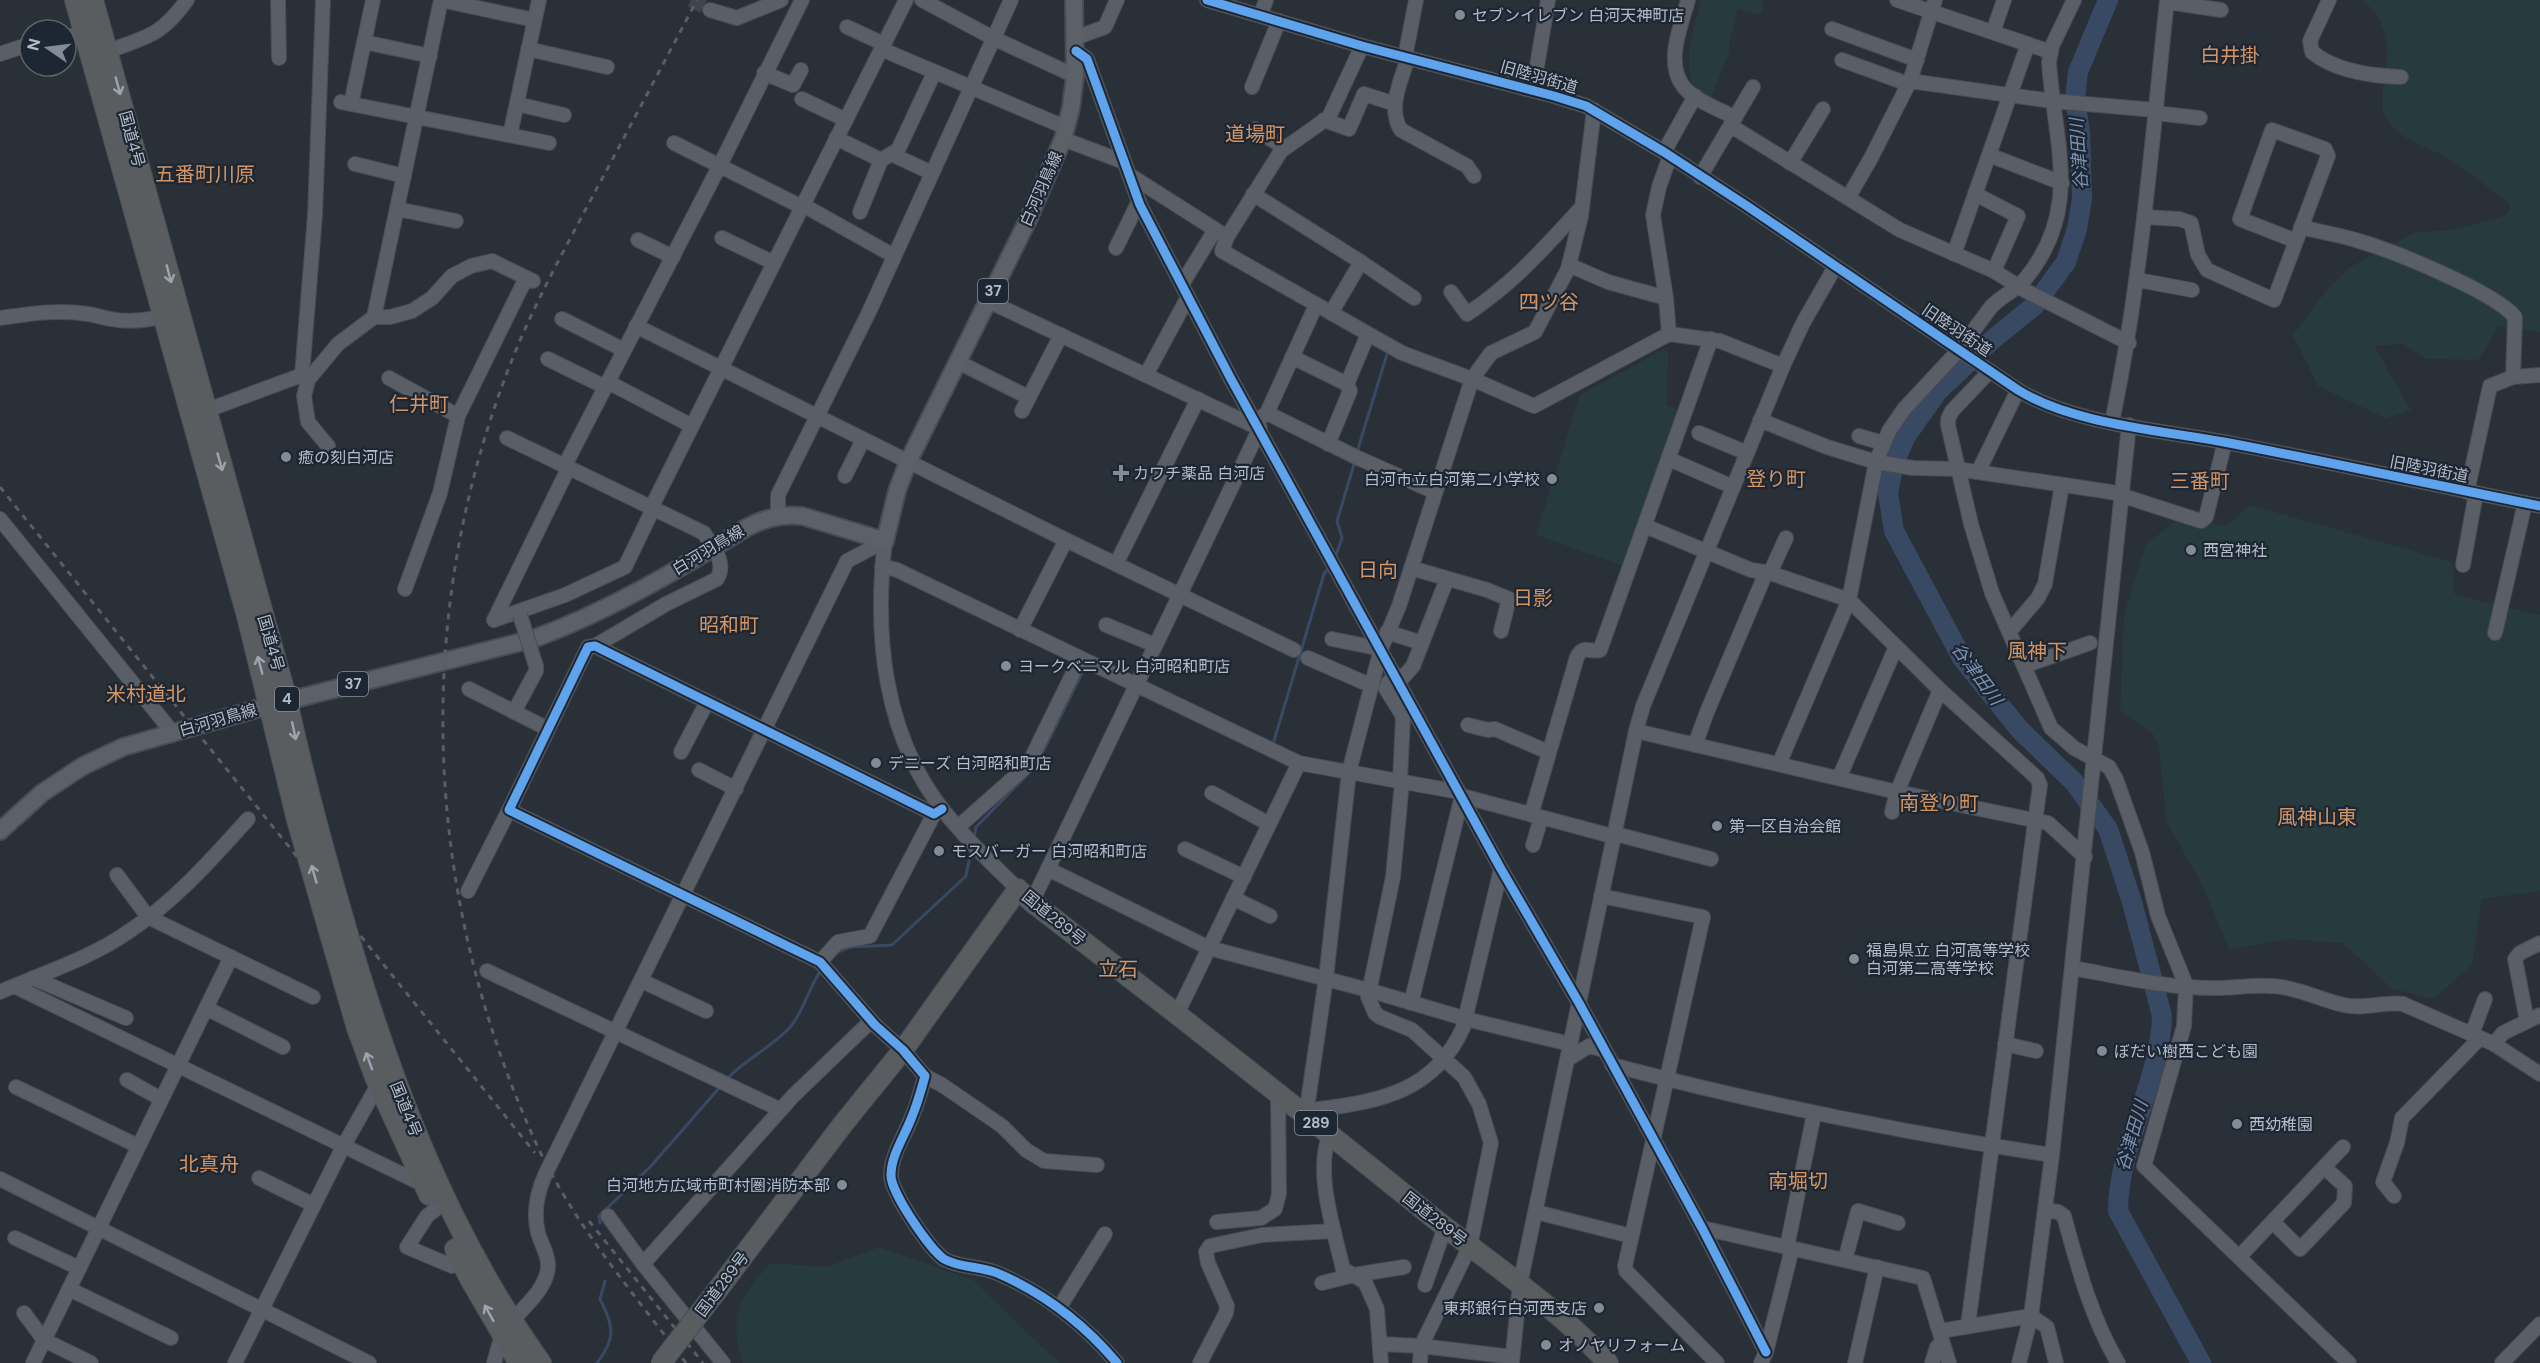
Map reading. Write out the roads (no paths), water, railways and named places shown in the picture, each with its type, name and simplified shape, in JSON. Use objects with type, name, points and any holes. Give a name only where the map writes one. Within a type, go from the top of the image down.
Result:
[{"type":"highway","name":"国道4号","points":[[85,5],[109,51],[170,314],[279,703],[372,1018],[422,1151],[507,1329],[519,1363]]},
{"type":"highway","name":"国道4号","points":[[78,26],[85,5]]},
{"type":"highway","name":"国道4号","points":[[78,44],[205,411],[279,703],[297,820],[357,1028],[378,1085],[421,1180],[463,1264],[507,1329],[541,1363]]},
{"type":"highway","name":"国道289号","points":[[661,1363],[843,1124],[1025,896],[1278,1091],[1445,1227],[1555,1311],[1608,1363]]},
{"type":"main road","name":"白河羽鳥線","points":[[0,831],[42,793],[82,766],[123,747],[279,703],[494,650],[544,635],[616,604],[756,522],[778,516],[817,519],[885,541],[897,491],[908,462],[1046,180],[1065,133],[1075,76],[1074,0]]},
{"type":"street","points":[[109,51],[156,33],[167,26],[187,0]]},
{"type":"street","points":[[278,0],[279,58]]},
{"type":"street","points":[[323,0],[315,215],[304,405],[308,422],[328,446]]},
{"type":"street","points":[[373,0],[364,42],[346,103],[549,143]]},
{"type":"street","points":[[374,317],[441,0],[534,21]]},
{"type":"street","points":[[510,135],[539,0]]},
{"type":"street","points":[[710,10],[737,18],[781,0]]},
{"type":"street","points":[[802,0],[720,165],[606,384],[494,620],[565,595],[625,567],[720,369],[906,0]]},
{"type":"street","points":[[922,0],[993,38],[1075,76]]},
{"type":"street","points":[[778,516],[778,495],[894,256],[1011,0]]},
{"type":"street","points":[[1117,0],[1106,27],[1076,45],[1087,59],[1139,201],[1231,379],[1261,421],[1501,869],[1579,1003],[1702,1228],[1763,1357]]},
{"type":"street","name":"旧陸羽街道","points":[[1208,0],[1362,46],[1533,90],[1594,110],[1667,154],[2018,390],[2046,406],[2112,422],[2225,442],[2540,506]]},
{"type":"street","points":[[1261,14],[1266,0]]},
{"type":"street","points":[[1416,0],[1394,115],[1401,130],[1467,166],[1474,177]]},
{"type":"street","points":[[1533,90],[1548,0]]},
{"type":"street","points":[[1688,0],[1674,54],[1677,73],[1683,87],[1790,162],[1900,230],[1994,271],[2128,343]]},
{"type":"street","points":[[1898,0],[1933,6],[1993,32],[2051,52]]},
{"type":"street","points":[[1993,32],[2004,0]]},
{"type":"street","points":[[1779,764],[1849,600],[1876,462],[1888,430],[1904,409],[1962,352],[1991,306],[2023,288],[2052,231],[2058,215],[2062,183],[2049,62],[2051,52],[2074,0]]},
{"type":"street","points":[[2329,0],[2310,41],[2312,52],[2337,65],[2373,76],[2401,77]]},
{"type":"street","points":[[2112,422],[2138,280],[2167,1],[2221,10]]},
{"type":"street","points":[[1848,198],[1909,83],[1933,6]]},
{"type":"street","points":[[1252,87],[1279,21]]},
{"type":"street","points":[[847,27],[934,73],[971,87],[1125,162]]},
{"type":"street","points":[[1832,29],[1917,60]]},
{"type":"street","points":[[364,42],[430,56]]},
{"type":"street","points":[[1954,254],[2028,44]]},
{"type":"street","points":[[1146,375],[1185,290],[1221,234],[1285,148],[1329,117],[1362,46]]},
{"type":"street","points":[[0,54],[18,48]]},
{"type":"street","points":[[528,49],[607,67]]},
{"type":"street","points":[[1842,60],[1909,83],[2200,118]]},
{"type":"street","points":[[764,73],[793,85],[801,70]]},
{"type":"street","points":[[860,212],[886,157],[898,150],[934,73]]},
{"type":"street","points":[[1701,177],[1753,87]]},
{"type":"street","points":[[1324,120],[1349,129],[1364,94],[1395,104]]},
{"type":"street","points":[[1669,334],[1666,298],[1653,215],[1667,154],[1695,96]]},
{"type":"street","points":[[802,99],[846,120]]},
{"type":"street","points":[[517,104],[564,115]]},
{"type":"street","points":[[1790,162],[1823,109]]},
{"type":"street","points":[[1381,1363],[1377,1309],[1365,1282],[1343,1269],[1327,1191],[1324,1149],[1317,1124],[1326,978],[1349,772],[1387,632],[1399,606],[1472,379],[1491,352],[1535,332],[1569,265],[1582,207],[1594,110]]},
{"type":"street","points":[[1255,129],[1285,148]]},
{"type":"street","points":[[2144,217],[2179,219],[2191,223],[2198,255],[2207,270],[2274,300],[2298,234],[2328,156],[2328,151],[2272,130],[2240,219],[2298,234],[2359,241],[2470,287],[2502,304],[2515,317],[2513,377]]},
{"type":"street","points":[[836,138],[932,173]]},
{"type":"street","points":[[674,143],[802,206],[894,256]]},
{"type":"street","points":[[1989,155],[2062,183]]},
{"type":"street","points":[[355,164],[404,176]]},
{"type":"street","points":[[1131,176],[1221,234]]},
{"type":"street","points":[[1253,194],[1414,298]]},
{"type":"street","points":[[1975,194],[2018,216],[1994,271]]},
{"type":"street","points":[[1116,248],[1139,201]]},
{"type":"street","points":[[1451,292],[1467,314],[1497,295],[1521,274],[1582,207]]},
{"type":"street","points":[[397,209],[456,220]]},
{"type":"street","points":[[1221,234],[1222,251],[1402,353],[1472,379],[1534,406],[1669,334],[1711,339],[1783,366]]},
{"type":"street","points":[[722,238],[774,263]]},
{"type":"street","points":[[638,240],[672,257]]},
{"type":"street","points":[[205,411],[305,378],[338,344],[374,317],[390,318],[412,311],[432,298],[452,276],[471,266],[492,261],[529,279],[458,416],[440,493],[405,589]]},
{"type":"street","points":[[1331,313],[1361,262]]},
{"type":"street","points":[[1569,265],[1608,282],[1666,298]]},
{"type":"street","points":[[1380,1344],[1421,1346],[1512,1360],[1520,1284],[1636,731],[1706,552],[1783,366],[1803,323],[1835,267]]},
{"type":"street","points":[[2138,280],[2192,290]]},
{"type":"street","points":[[988,301],[1252,425],[1261,421],[1328,444],[1435,492]]},
{"type":"street","points":[[595,646],[765,730],[938,811],[958,827],[1025,896],[1048,869],[1317,305]]},
{"type":"street","points":[[0,318],[36,313],[88,314],[123,321],[170,314]]},
{"type":"street","points":[[562,319],[624,350]]},
{"type":"street","points":[[636,326],[1066,540],[1294,650]]},
{"type":"street","points":[[1347,384],[1368,334]]},
{"type":"street","points":[[1022,411],[1061,335]]},
{"type":"street","points":[[1533,844],[1548,752],[1577,657],[1580,651],[1586,648],[1600,650],[1711,339]]},
{"type":"street","points":[[1292,357],[1347,384],[1350,391],[1328,444]]},
{"type":"street","points":[[548,359],[606,384],[692,426]]},
{"type":"street","points":[[958,362],[1028,398]]},
{"type":"street","points":[[1988,369],[1948,419],[1957,469],[1985,573],[2051,728],[2094,766],[2109,767],[2116,779],[2142,852],[2158,916],[2181,985],[2184,1026],[2144,1166],[2349,1363]]},
{"type":"street","points":[[2463,565],[2472,493],[2490,386],[2513,377],[2540,375]]},
{"type":"street","points":[[389,378],[458,416]]},
{"type":"street","points":[[1978,472],[2018,390]]},
{"type":"street","points":[[1116,564],[1198,399]]},
{"type":"street","points":[[1760,420],[1827,447],[1876,462],[1913,468],[1957,469],[2122,494],[2203,520],[2206,517],[2225,442]]},
{"type":"street","points":[[2019,1363],[2031,1316],[2052,1155],[2129,425]]},
{"type":"street","points":[[1699,433],[1747,453]]},
{"type":"street","points":[[1859,436],[1883,443]]},
{"type":"street","points":[[468,891],[588,647],[595,646],[666,604],[717,579],[722,564],[704,533],[507,438]]},
{"type":"street","points":[[845,476],[863,440]]},
{"type":"street","points":[[1669,459],[1733,488]]},
{"type":"street","points":[[2009,632],[2038,598],[2044,584],[2062,485]]},
{"type":"street","points":[[2495,633],[2525,503]]},
{"type":"street","points":[[0,519],[173,733]]},
{"type":"street","points":[[1645,526],[1752,570],[1770,573],[1849,600],[1940,690],[2037,778],[2040,785],[1968,1325]]},
{"type":"street","points":[[1695,746],[1765,575],[1770,573],[1786,538]]},
{"type":"street","points":[[1020,630],[1066,540]]},
{"type":"street","points":[[885,541],[880,632],[889,692],[909,751],[938,811]]},
{"type":"street","points":[[494,1363],[507,1329],[534,1296],[547,1273],[548,1260],[538,1233],[535,1212],[539,1189],[847,561],[885,541]]},
{"type":"street","points":[[882,566],[897,570],[1299,763],[1461,794],[1608,835],[1616,834],[1711,859]]},
{"type":"street","points":[[1411,568],[1509,599],[1500,631]]},
{"type":"street","points":[[1420,1363],[1421,1346],[1470,1246],[1491,1143],[1479,1104],[1469,1083],[1460,1072],[1443,1060],[1412,1030],[1389,1022],[1375,1012],[1368,997],[1368,990],[1392,877],[1401,782],[1403,716],[1386,689],[1388,683],[1398,679],[1413,666],[1447,579]]},
{"type":"street","points":[[514,712],[536,671],[519,613]]},
{"type":"street","points":[[1106,625],[1155,645]]},
{"type":"street","points":[[1387,632],[1422,643]]},
{"type":"street","points":[[1332,639],[1382,649]]},
{"type":"street","points":[[2024,666],[2091,643]]},
{"type":"street","points":[[1839,778],[1896,647]]},
{"type":"street","points":[[1308,658],[1372,686]]},
{"type":"street","points":[[958,827],[1028,765],[1080,659]]},
{"type":"street","points":[[470,689],[548,729]]},
{"type":"street","points":[[1892,812],[1940,690]]},
{"type":"street","points":[[681,752],[707,702]]},
{"type":"street","points":[[1468,725],[1488,730],[1496,729],[1548,752]]},
{"type":"street","points":[[1636,731],[2053,826],[2085,857]]},
{"type":"street","points":[[1177,1014],[1299,763]]},
{"type":"street","points":[[699,770],[736,789]]},
{"type":"street","points":[[1212,793],[1269,824]]},
{"type":"street","points":[[1411,1003],[1461,794]]},
{"type":"street","points":[[509,810],[820,962],[871,1021],[903,1050],[925,1076],[1002,1126],[1026,1150],[1044,1161],[1097,1165]]},
{"type":"street","points":[[820,962],[838,942],[870,936],[938,811]]},
{"type":"street","points":[[0,992],[127,933],[210,861],[248,819]]},
{"type":"street","points":[[1185,849],[1244,877]]},
{"type":"street","points":[[1048,869],[1209,948],[1570,1044]]},
{"type":"street","points":[[1317,1124],[1319,1109],[1365,1103],[1393,1095],[1419,1083],[1454,1048],[1466,1017],[1501,869]]},
{"type":"street","points":[[117,874],[148,917],[313,996]]},
{"type":"street","points":[[1601,896],[1703,917],[1625,1266],[1626,1271],[1717,1363]]},
{"type":"street","points":[[1233,898],[1270,916]]},
{"type":"street","points":[[2494,1044],[2503,1033],[2534,1018],[2515,959],[2520,953],[2540,943]]},
{"type":"street","points":[[33,1363],[231,957]]},
{"type":"street","points":[[2072,968],[2138,980],[2212,988],[2267,985],[2287,988],[2344,1005],[2397,1003],[2494,1044],[2540,1074]]},
{"type":"street","points":[[487,971],[781,1110]]},
{"type":"street","points":[[33,978],[126,1018]]},
{"type":"street","points":[[642,981],[706,1011]]},
{"type":"street","points":[[14,986],[416,1181],[421,1180]]},
{"type":"street","points":[[2394,1196],[2383,1182],[2397,1143],[2402,1118],[2476,1036],[2485,999]]},
{"type":"street","points":[[206,1008],[283,1047]]},
{"type":"street","points":[[643,1264],[781,1110],[841,1047],[871,1021]]},
{"type":"street","points":[[2005,1044],[2036,1051]]},
{"type":"street","points":[[1568,1059],[1588,1046],[1604,1050]]},
{"type":"street","points":[[1612,1065],[1814,1114],[2052,1155]]},
{"type":"street","points":[[925,1076],[891,1173],[891,1179],[930,1247],[945,1260],[996,1272],[1046,1298],[1073,1318],[1117,1363]]},
{"type":"street","points":[[127,1080],[161,1099]]},
{"type":"street","points":[[235,1363],[344,1145],[378,1085]]},
{"type":"street","points":[[16,1087],[138,1146]]},
{"type":"street","points":[[1217,1222],[1261,1218],[1275,1209],[1279,1194],[1278,1091]]},
{"type":"street","points":[[1763,1357],[1790,1248],[1814,1114]]},
{"type":"street","points":[[2239,1257],[2343,1147]]},
{"type":"street","points":[[2273,1221],[2300,1249],[2344,1203],[2345,1186],[2324,1167]]},
{"type":"street","points":[[259,1178],[314,1205]]},
{"type":"street","points":[[0,1179],[369,1363]]},
{"type":"street","points":[[436,1209],[428,1216],[407,1247],[452,1266],[463,1264]]},
{"type":"street","points":[[2045,1210],[2058,1212],[2064,1216],[2083,1286],[2096,1319],[2118,1363]]},
{"type":"street","points":[[1845,1260],[1858,1211],[1898,1223]]},
{"type":"street","points":[[1536,1212],[1631,1236]]},
{"type":"street","points":[[608,1216],[643,1264],[723,1363]]},
{"type":"street","points":[[1425,1285],[1445,1227]]},
{"type":"street","points":[[1702,1228],[1923,1278],[1949,1363]]},
{"type":"street","points":[[1200,1363],[1226,1313],[1227,1306],[1208,1263],[1206,1252],[1210,1246],[1262,1235],[1334,1231]]},
{"type":"street","points":[[1059,1308],[1105,1234]]},
{"type":"street","points":[[15,1238],[79,1268]]},
{"type":"street","points":[[1322,1283],[1404,1267]]},
{"type":"street","points":[[1855,1363],[1877,1267]]},
{"type":"street","points":[[69,1289],[171,1338]]},
{"type":"street","points":[[24,1313],[44,1340],[63,1357],[91,1363]]},
{"type":"street","points":[[1932,1363],[1936,1347],[1942,1338],[1968,1325],[2031,1316],[2047,1327],[2056,1363]]},
{"type":"street","points":[[2502,1363],[2540,1324]]},
{"type":"waterway","name":"谷津田川","points":[[2108,0],[2078,72],[2075,98],[2080,133],[2082,199],[2077,229],[2066,262],[2034,306],[1992,340],[1938,391],[1906,436],[1894,463],[1888,493],[1894,531],[1962,658],[2020,730],[2074,782],[2108,829],[2132,902],[2162,1016],[2160,1041],[2154,1065],[2125,1162],[2118,1211],[2201,1363]]},
{"type":"waterway","points":[[1357,452],[1387,354]]},
{"type":"waterway","points":[[1335,558],[1342,538],[1337,521],[1355,461]]},
{"type":"waterway","points":[[1273,744],[1324,574],[1330,566]]},
{"type":"waterway","points":[[1031,771],[1036,766],[1086,665]]},
{"type":"waterway","points":[[974,837],[976,827],[1027,775]]},
{"type":"waterway","points":[[836,953],[850,947],[892,945],[966,876],[971,850]]},
{"type":"waterway","points":[[727,1079],[791,1026],[822,969]]},
{"type":"waterway","points":[[600,1223],[599,1216],[651,1166],[720,1087]]},
{"type":"waterway","points":[[597,1363],[608,1346],[611,1331],[600,1299],[605,1281]]},
{"type":"tunnel","points":[[691,0],[710,10]]},
{"type":"railway","points":[[686,1363],[586,1229],[567,1201],[536,1143],[499,1050],[471,954],[452,857],[444,759],[445,661],[456,563],[477,466],[508,370],[546,285],[697,0]]},
{"type":"railway","points":[[0,487],[535,1153]]},
{"type":"railway","points":[[589,1221],[703,1363]]},
{"type":"place","name":"セブンイレブン 白河天神町店","points":[[1460,15]]},
{"type":"place","name":"癒の刻白河店","points":[[286,457]]},
{"type":"place","name":"カワチ薬品 白河店","points":[[1121,473]]},
{"type":"place","name":"白河市立白河第二小学校","points":[[1552,479]]},
{"type":"place","name":"西宮神社","points":[[2191,550]]},
{"type":"place","name":"ヨークベニマル 白河昭和町店","points":[[1006,666]]},
{"type":"place","name":"デニーズ 白河昭和町店","points":[[876,763]]},
{"type":"place","name":"第一区自治会館","points":[[1717,826]]},
{"type":"place","name":"モスバーガー 白河昭和町店","points":[[939,851]]},
{"type":"place","name":"福島県立 白河高等学校 白河第二高等学校","points":[[1854,959]]},
{"type":"place","name":"ぼだい樹西こども園","points":[[2102,1051]]},
{"type":"place","name":"西幼稚園","points":[[2237,1124]]},
{"type":"place","name":"白河地方広域市町村圏消防本部","points":[[842,1185]]},
{"type":"place","name":"東邦銀行白河西支店","points":[[1599,1308]]},
{"type":"place","name":"オノヤリフォーム","points":[[1546,1345]]},
{"type":"district","name":"白井掛","points":[[2230,55]]},
{"type":"district","name":"道場町","points":[[1255,134]]},
{"type":"district","name":"五番町川原","points":[[205,174]]},
{"type":"district","name":"四ツ谷","points":[[1549,302]]},
{"type":"district","name":"仁井町","points":[[419,404]]},
{"type":"district","name":"登り町","points":[[1776,479]]},
{"type":"district","name":"三番町","points":[[2200,481]]},
{"type":"district","name":"日向","points":[[1378,570]]},
{"type":"district","name":"日影","points":[[1533,598]]},
{"type":"district","name":"昭和町","points":[[729,625]]},
{"type":"district","name":"風神下","points":[[2037,651]]},
{"type":"district","name":"米村道北","points":[[146,694]]},
{"type":"district","name":"南登り町","points":[[1939,803]]},
{"type":"district","name":"風神山東","points":[[2317,817]]},
{"type":"district","name":"立石","points":[[1118,969]]},
{"type":"district","name":"北真舟","points":[[209,1164]]},
{"type":"district","name":"南堀切","points":[[1798,1181]]}]
